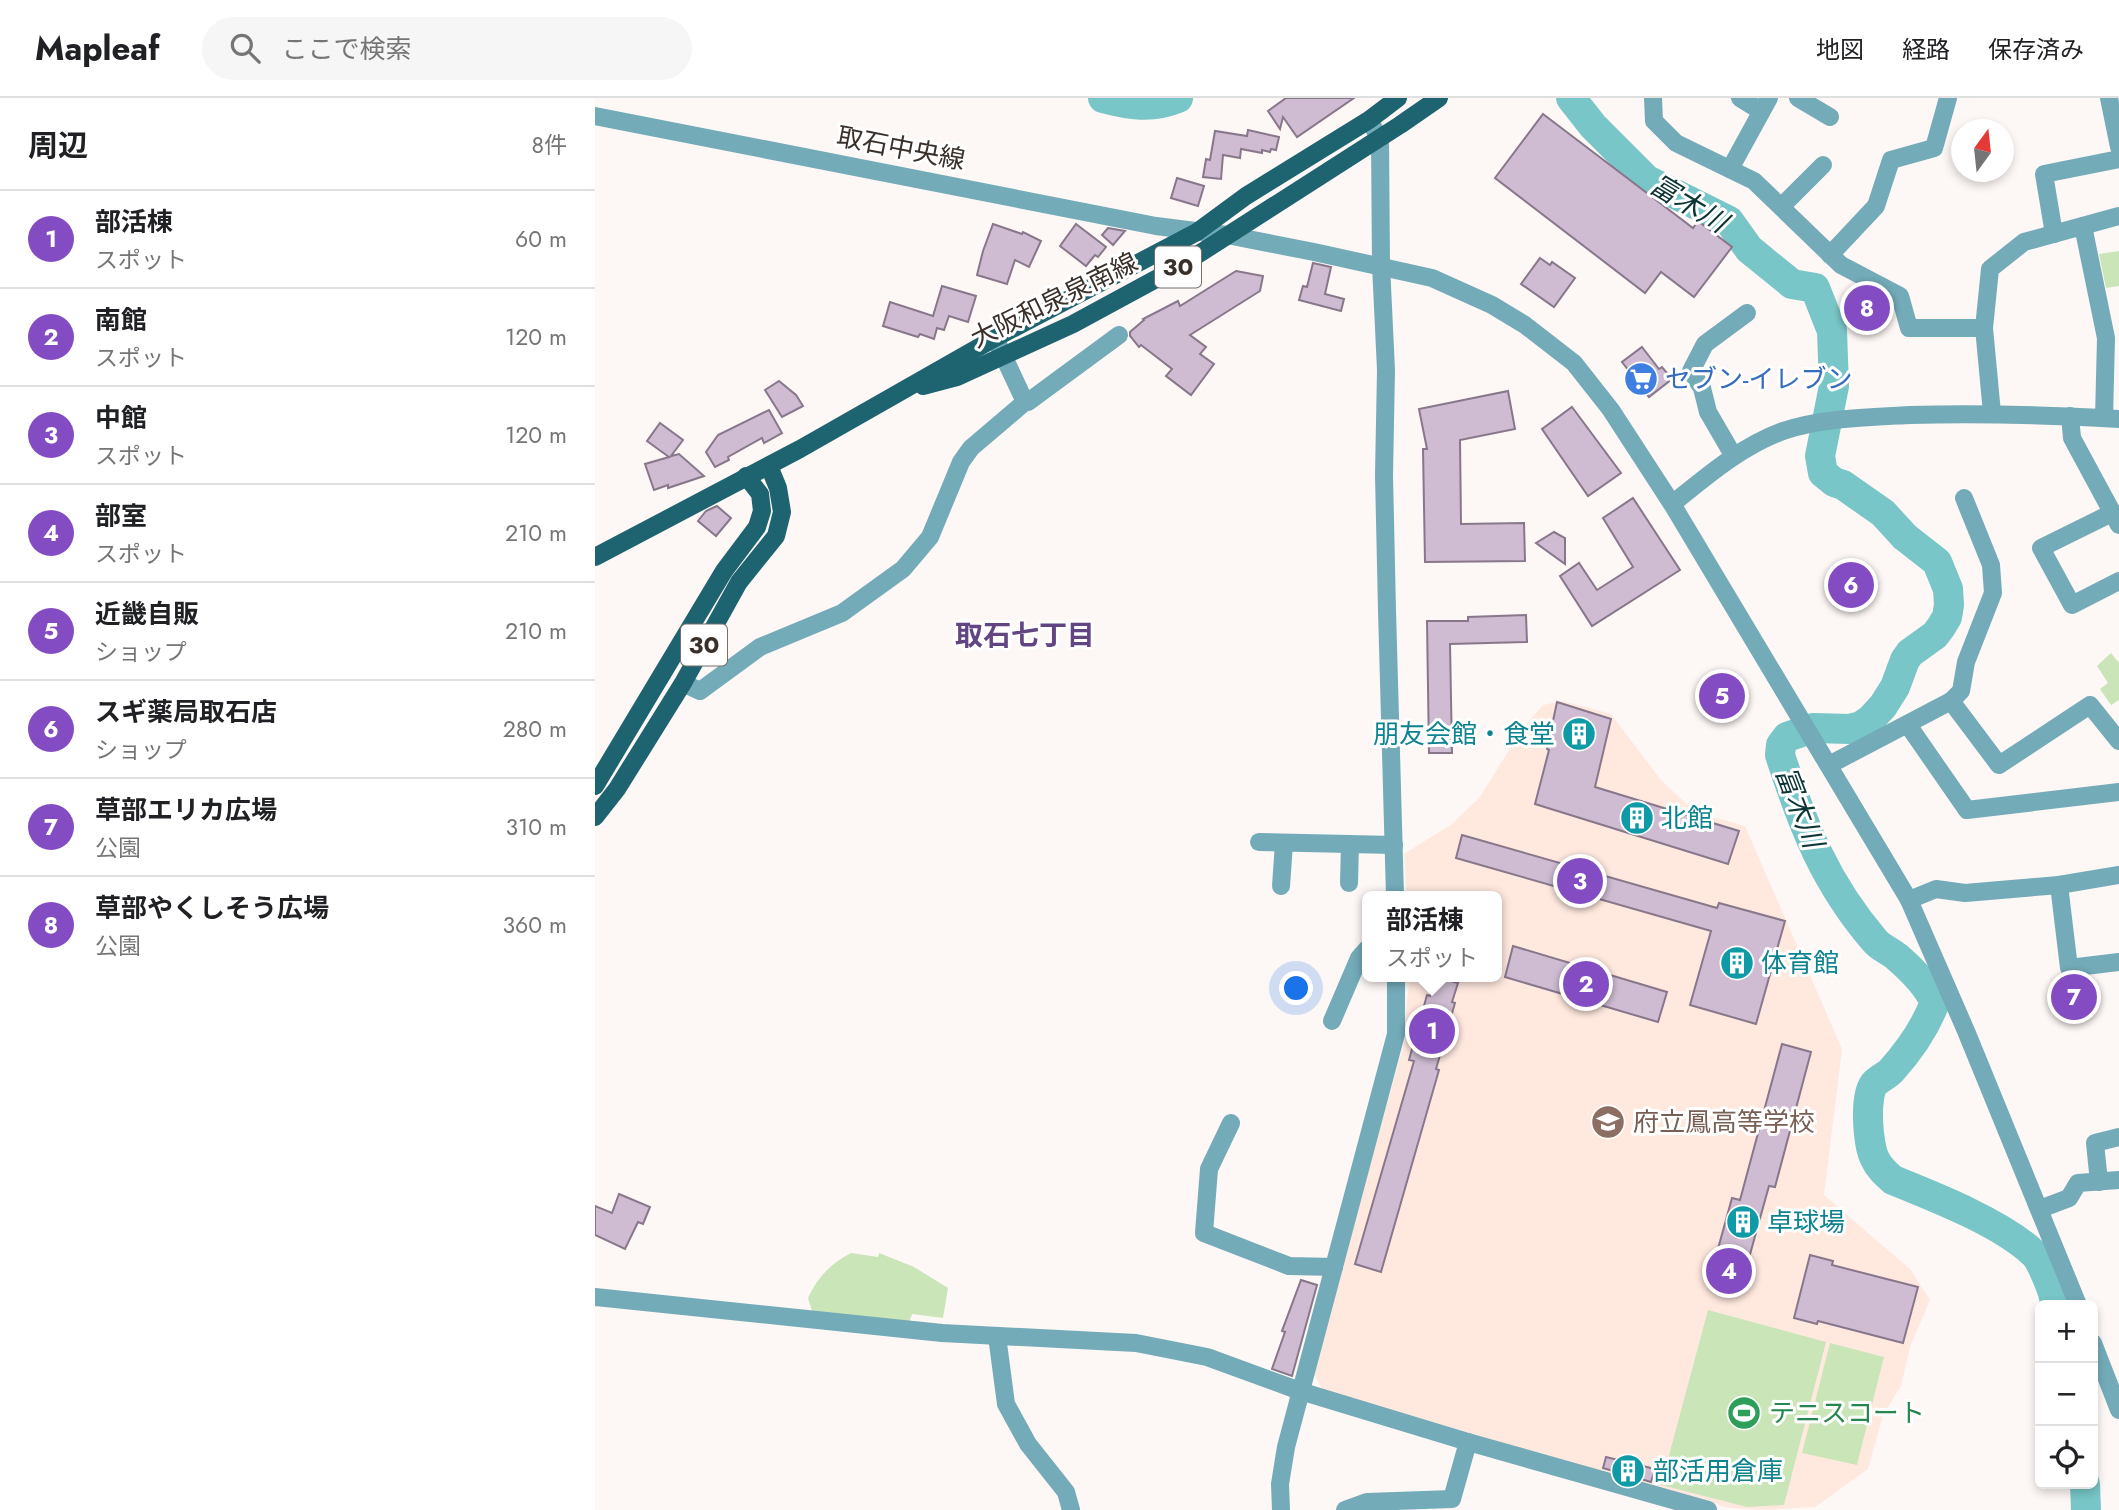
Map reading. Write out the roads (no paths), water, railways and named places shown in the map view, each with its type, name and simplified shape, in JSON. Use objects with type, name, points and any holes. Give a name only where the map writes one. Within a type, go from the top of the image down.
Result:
[{"type":"main road","name":"大阪和泉泉南線","points":[[595,557],[769,466],[995,338],[1197,232],[1246,196],[1369,120],[1398,98]]},
{"type":"main road","name":"大阪和泉泉南線","points":[[896,394],[957,377],[1003,357],[1073,324],[1180,266],[1380,139],[1439,98]]},
{"type":"main road","name":"30","points":[[595,817],[617,789],[683,683],[739,582],[776,536],[782,512],[778,488],[769,466]]},
{"type":"main road","name":"30","points":[[595,786],[724,571],[757,527],[762,511],[760,494],[746,476]]},
{"type":"street","points":[[1653,98],[1654,121],[1676,143],[1754,181],[1841,265],[1900,296],[1909,328],[1984,328]]},
{"type":"street","points":[[1730,169],[1765,104],[1740,98]]},
{"type":"street","points":[[1798,98],[1823,108]]},
{"type":"street","points":[[1830,255],[1876,206],[1891,160],[1934,148],[1948,98]]},
{"type":"street","points":[[2109,98],[2119,147]]},
{"type":"street","name":"取石中央線","points":[[595,116],[1381,265],[1432,278],[1492,304],[1525,325],[1574,363],[1611,410],[1672,504],[1909,900],[2076,1300]]},
{"type":"street","points":[[1369,120],[1380,139],[1381,265],[1386,370],[1384,475],[1395,891]]},
{"type":"street","points":[[2054,234],[2043,174],[2119,159]]},
{"type":"street","points":[[1781,207],[1822,165]]},
{"type":"street","points":[[1992,413],[1984,328],[1990,269],[2024,242],[2119,216]]},
{"type":"street","points":[[1672,504],[1733,455],[1785,431],[1865,417],[1992,413],[2111,418],[2113,338],[2083,226]]},
{"type":"street","points":[[1733,455],[1708,412],[1702,388],[1691,371],[1705,344],[1747,313]]},
{"type":"street","points":[[683,683],[700,691],[760,647],[842,613],[903,569],[930,537],[961,462],[971,447],[1025,402],[1119,335]]},
{"type":"street","points":[[995,338],[1025,402]]},
{"type":"street","points":[[2070,416],[2071,438],[2116,519],[2041,548],[2072,605],[2119,580]]},
{"type":"street","points":[[1829,765],[1951,701],[1961,691],[1966,662],[1993,593],[1991,565],[1964,498]]},
{"type":"street","points":[[1951,701],[1999,765],[2090,705],[2119,741]]},
{"type":"street","points":[[1908,725],[1967,810],[2119,792]]},
{"type":"street","points":[[1259,842],[1394,845]]},
{"type":"street","points":[[1281,886],[1284,843]]},
{"type":"street","points":[[1349,883],[1350,844]]},
{"type":"street","points":[[1909,900],[1936,889],[1965,893],[2059,885],[2119,875]]},
{"type":"street","points":[[2059,885],[2069,968],[2119,962]]},
{"type":"street","points":[[1332,1021],[1362,955]]},
{"type":"street","points":[[1281,1510],[1282,1466],[1300,1391],[1396,1034],[1395,982]]},
{"type":"street","points":[[1231,1123],[1209,1169],[1204,1233],[1289,1266],[1334,1267]]},
{"type":"street","points":[[2099,1182],[2095,1143],[2119,1136]]},
{"type":"street","points":[[2040,1209],[2069,1198],[2078,1184],[2119,1180]]},
{"type":"street","points":[[595,1297],[942,1333],[1136,1343],[1207,1357],[1300,1391],[1708,1510]]},
{"type":"street","points":[[997,1336],[1006,1404],[1028,1444],[1066,1492],[1071,1510]]},
{"type":"street","points":[[2098,1356],[2119,1410]]},
{"type":"street","points":[[1345,1510],[1367,1502],[1452,1499],[1468,1442]]},
{"type":"waterway","name":"富木川","points":[[1103,98],[1141,105],[1159,104],[1178,98]]},
{"type":"waterway","name":"富木川","points":[[1571,98],[1593,126],[1647,180],[1729,221],[1749,249],[1792,284],[1815,288],[1832,331],[1834,386],[1820,456],[1823,473],[1883,513],[1905,537],[1937,562],[1948,589],[1947,617],[1935,635],[1910,653],[1895,687],[1871,719],[1861,726],[1849,729],[1813,728],[1787,737],[1781,745],[1780,755],[1817,853],[1842,897],[1875,941],[1913,972],[1935,1002],[1910,1047],[1871,1090],[1868,1122],[1870,1144],[1875,1159],[1893,1180],[1985,1221],[2032,1252],[2047,1277],[2054,1300]]},
{"type":"waterway","name":"富木川","points":[[2085,1489],[2086,1510]]},
{"type":"place","name":"草部やくしそう広場","points":[[1867,308]]},
{"type":"place","name":"セブン-イレブン","points":[[1641,379]]},
{"type":"place","name":"スギ薬局取石店","points":[[1851,585]]},
{"type":"place","name":"近畿自販","points":[[1722,696]]},
{"type":"place","name":"朋友会館・食堂","points":[[1579,734]]},
{"type":"place","name":"北館","points":[[1637,818]]},
{"type":"place","name":"中館","points":[[1580,881]]},
{"type":"place","name":"体育館","points":[[1737,963]]},
{"type":"place","name":"南館","points":[[1586,984]]},
{"type":"place","name":"草部エリカ広場","points":[[2074,997]]},
{"type":"place","name":"部活棟","points":[[1432,1031]]},
{"type":"place","name":"府立鳳高等学校","points":[[1608,1122]]},
{"type":"place","name":"卓球場","points":[[1743,1222]]},
{"type":"place","name":"部室","points":[[1729,1271]]},
{"type":"place","name":"テニスコート","points":[[1744,1413]]},
{"type":"place","name":"部活用倉庫","points":[[1628,1471]]},
{"type":"district","name":"取石七丁目","points":[[1025,635]]}]
